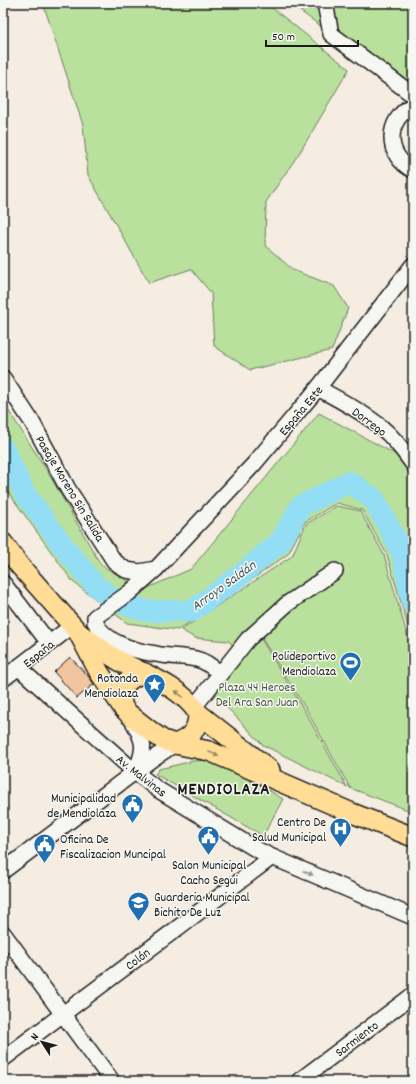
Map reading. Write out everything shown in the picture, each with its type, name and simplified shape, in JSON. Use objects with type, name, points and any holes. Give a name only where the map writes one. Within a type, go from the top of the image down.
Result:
[{"type":"main road","points":[[3,543],[20,566],[75,629],[99,672],[127,712],[153,733],[163,740],[209,752],[352,813],[413,837]]},
{"type":"main road","points":[[75,629],[108,653],[160,680],[248,753],[296,788]]},
{"type":"main road","points":[[127,712],[121,699],[125,684],[131,679],[145,673]]},
{"type":"main road","points":[[175,744],[188,738],[194,733],[198,720],[196,710]]},
{"type":"street","points":[[325,3],[331,34],[413,95]]},
{"type":"street","points":[[413,106],[407,109],[399,117],[394,127],[392,139],[396,155],[404,164],[413,170]]},
{"type":"street","name":"España Este","points":[[220,674],[211,665],[197,659],[139,651],[113,640],[102,632],[95,622],[95,618],[130,592],[156,569],[254,464],[318,388],[413,265]]},
{"type":"street","name":"Pasaje Moreno Sin Salida","points":[[3,378],[32,422],[68,489],[114,561],[126,570],[139,572],[156,569]]},
{"type":"street","name":"Dorrego","points":[[318,388],[362,413],[382,427],[413,464]]},
{"type":"street","points":[[196,710],[220,674],[248,639],[287,604],[335,571]]},
{"type":"street","points":[[3,583],[49,643]]},
{"type":"street","name":"España","points":[[3,679],[49,643],[75,629]]},
{"type":"street","name":"Av. Malvinas","points":[[19,668],[135,772],[157,789],[272,858],[413,917]]},
{"type":"street","points":[[127,712],[143,742],[141,760],[135,772]]},
{"type":"street","points":[[3,871],[152,759],[175,744]]},
{"type":"street","name":"Colón","points":[[3,1059],[272,858]]},
{"type":"street","points":[[3,934],[112,1081]]},
{"type":"street","name":"Sarmiento","points":[[299,1081],[413,995]]},
{"type":"green space","points":[[43,3],[266,3],[349,69],[300,152],[266,202],[265,245],[293,270],[334,286],[348,308],[332,350],[250,370],[214,346],[211,293],[191,269],[149,283],[88,175],[83,125]]},
{"type":"green space","points":[[289,3],[413,3],[413,93]]},
{"type":"green space","points":[[3,402],[46,469],[101,565],[143,590],[191,569],[319,413],[395,454],[413,479],[413,644],[387,555],[362,510],[337,503],[305,522],[288,554],[178,630],[127,623],[73,582],[3,485]]},
{"type":"green space","name":"Polideportivo Mendiolaza","points":[[337,506],[360,511],[384,555],[413,655],[413,812],[350,788],[306,709],[261,637],[239,654],[229,641],[195,638],[181,630],[292,556],[306,524]]},
{"type":"green space","name":"Plaza 44 Heroes Del Ara San Juan","points":[[261,639],[304,710],[347,787],[263,745],[215,695],[239,656]]},
{"type":"green space","points":[[209,760],[239,772],[283,799],[263,836],[155,774],[159,769],[193,761]]},
{"type":"building","points":[[70,657],[94,684],[77,698],[54,672]]},
{"type":"waterway","name":"Arroyo Saldán","points":[[3,448],[25,494],[67,551],[95,585],[114,600],[146,611],[192,611],[238,577],[280,542],[301,506],[349,482],[374,499],[402,552],[413,604]]},
{"type":"place","name":"Polideportivo Mendiolaza","points":[[351,682]]},
{"type":"place","name":"Rotonda Mendiolaza","points":[[154,704]]},
{"type":"place","name":"Municipalidad de Mendiolaza","points":[[132,824]]},
{"type":"place","name":"Centro De Salud Municipal","points":[[341,848]]},
{"type":"place","name":"Salon Municipal Cacho Segui","points":[[209,856]]},
{"type":"place","name":"Oficina De Fiscalizacion Muncipal","points":[[44,864]]},
{"type":"place","name":"Guarderia Municipal Bichito De Luz","points":[[138,922]]},
{"type":"district","name":"MENDIOLAZA","points":[[224,788]]}]
